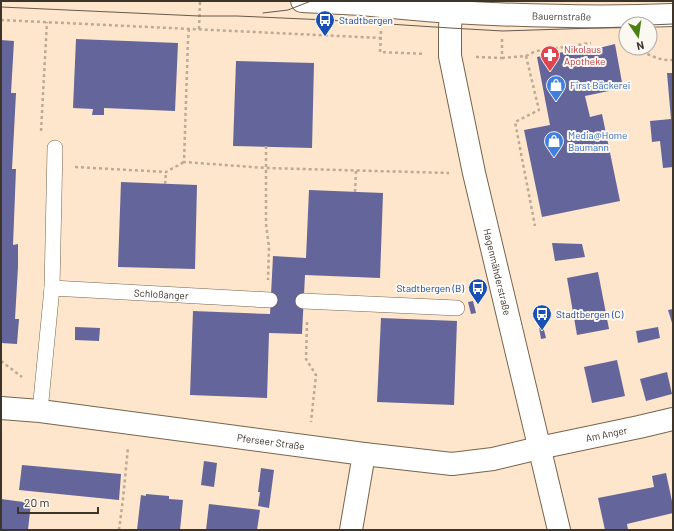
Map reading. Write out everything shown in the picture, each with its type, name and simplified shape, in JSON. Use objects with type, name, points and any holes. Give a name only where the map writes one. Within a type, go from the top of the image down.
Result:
[{"type":"street","name":"Bauernstraße","points":[[302,1],[363,3],[451,12],[618,19]]},
{"type":"street","name":"Hagenmähderstraße","points":[[451,12],[450,56],[474,173],[559,530]]},
{"type":"street","name":"Bauernstraße","points":[[658,16],[673,14]]},
{"type":"street","name":"Pferseer Straße","points":[[1,408],[40,411],[130,422],[364,454],[452,464],[493,459],[539,448]]},
{"type":"street","name":"Am Anger","points":[[539,448],[673,419]]},
{"type":"street","points":[[351,530],[364,454]]},
{"type":"lane","points":[[40,411],[52,288],[56,148]]},
{"type":"lane","name":"Schloßanger","points":[[52,288],[270,300]]},
{"type":"lane","points":[[303,301],[457,308]]},
{"type":"path","points":[[199,29],[200,1]]},
{"type":"path","points":[[1,20],[380,38]]},
{"type":"path","points":[[184,162],[189,29]]},
{"type":"path","points":[[502,58],[526,56],[536,50],[594,43]]},
{"type":"path","points":[[526,56],[539,110],[515,122],[535,226]]},
{"type":"path","points":[[651,56],[673,60]]},
{"type":"path","points":[[266,146],[266,224],[269,259]]},
{"type":"path","points":[[55,167],[82,167],[166,172],[184,162],[266,168],[474,173]]},
{"type":"path","points":[[355,192],[356,171]]},
{"type":"path","points":[[165,184],[166,172]]},
{"type":"path","points":[[307,321],[306,359],[316,375],[309,446]]},
{"type":"path","points":[[1,361],[23,378]]},
{"type":"path","points":[[119,530],[130,422]]},
{"type":"building","points":[[76,39],[178,43],[175,111],[104,108],[104,115],[92,115],[93,109],[73,108]]},
{"type":"building","points":[[1,40],[14,41],[11,93],[16,93],[12,169],[16,169],[13,245],[18,244],[15,319],[19,319],[17,344],[1,343]]},
{"type":"building","points":[[615,44],[623,88],[585,96],[590,117],[602,114],[620,201],[542,217],[524,130],[550,125],[537,57],[574,50],[574,53],[583,52]]},
{"type":"building","points":[[236,61],[314,63],[312,148],[233,146]]},
{"type":"building","points":[[667,73],[673,73],[673,167],[663,168],[660,141],[652,142],[650,121],[671,119]]},
{"type":"building","points":[[121,182],[197,185],[195,269],[118,267]]},
{"type":"building","points":[[309,190],[383,193],[380,278],[305,275],[302,334],[269,333],[267,398],[190,395],[193,311],[270,314],[273,256],[306,258]]},
{"type":"building","points":[[552,243],[582,244],[585,257],[555,261]]},
{"type":"building","points":[[598,272],[609,329],[577,335],[567,278]]},
{"type":"building","points":[[473,301],[476,313],[471,314],[468,302]]},
{"type":"building","points":[[673,309],[673,326],[668,310]]},
{"type":"building","points":[[381,318],[457,321],[454,405],[377,402]]},
{"type":"building","points":[[543,326],[546,338],[541,339],[539,327]]},
{"type":"building","points":[[75,327],[100,328],[99,341],[75,340]]},
{"type":"building","points":[[658,327],[660,338],[638,343],[636,331]]},
{"type":"building","points":[[617,360],[625,396],[592,403],[584,367]]},
{"type":"building","points":[[667,372],[672,394],[646,401],[640,379]]},
{"type":"building","points":[[204,461],[217,463],[214,487],[201,485]]},
{"type":"building","points":[[22,465],[121,474],[119,500],[19,490]]},
{"type":"building","points":[[261,468],[274,470],[269,508],[258,506]]},
{"type":"building","points":[[666,473],[673,506],[673,513],[627,524],[628,530],[605,530],[598,498],[654,487],[652,476]]},
{"type":"building","points":[[146,494],[169,496],[169,499],[183,500],[180,530],[137,530],[141,495],[146,496]]},
{"type":"building","points":[[1,499],[31,503],[28,530],[1,530]]},
{"type":"building","points":[[209,504],[260,510],[257,530],[206,530]]},
{"type":"tram line","points":[[263,13],[288,10],[311,1]]},
{"type":"tram line","points":[[1,7],[327,20],[503,31],[618,27]]},
{"type":"tram line","points":[[658,25],[673,24]]},
{"type":"place","name":"Stadtbergen","points":[[325,37]]},
{"type":"place","name":"Nikolaus Apotheke","points":[[550,72]]},
{"type":"place","name":"First Bäckerei","points":[[556,102]]},
{"type":"place","name":"Media@Home Baumann","points":[[554,158]]},
{"type":"place","name":"Stadtbergen (B)","points":[[478,305]]},
{"type":"place","name":"Stadtbergen (C)","points":[[542,331]]}]
